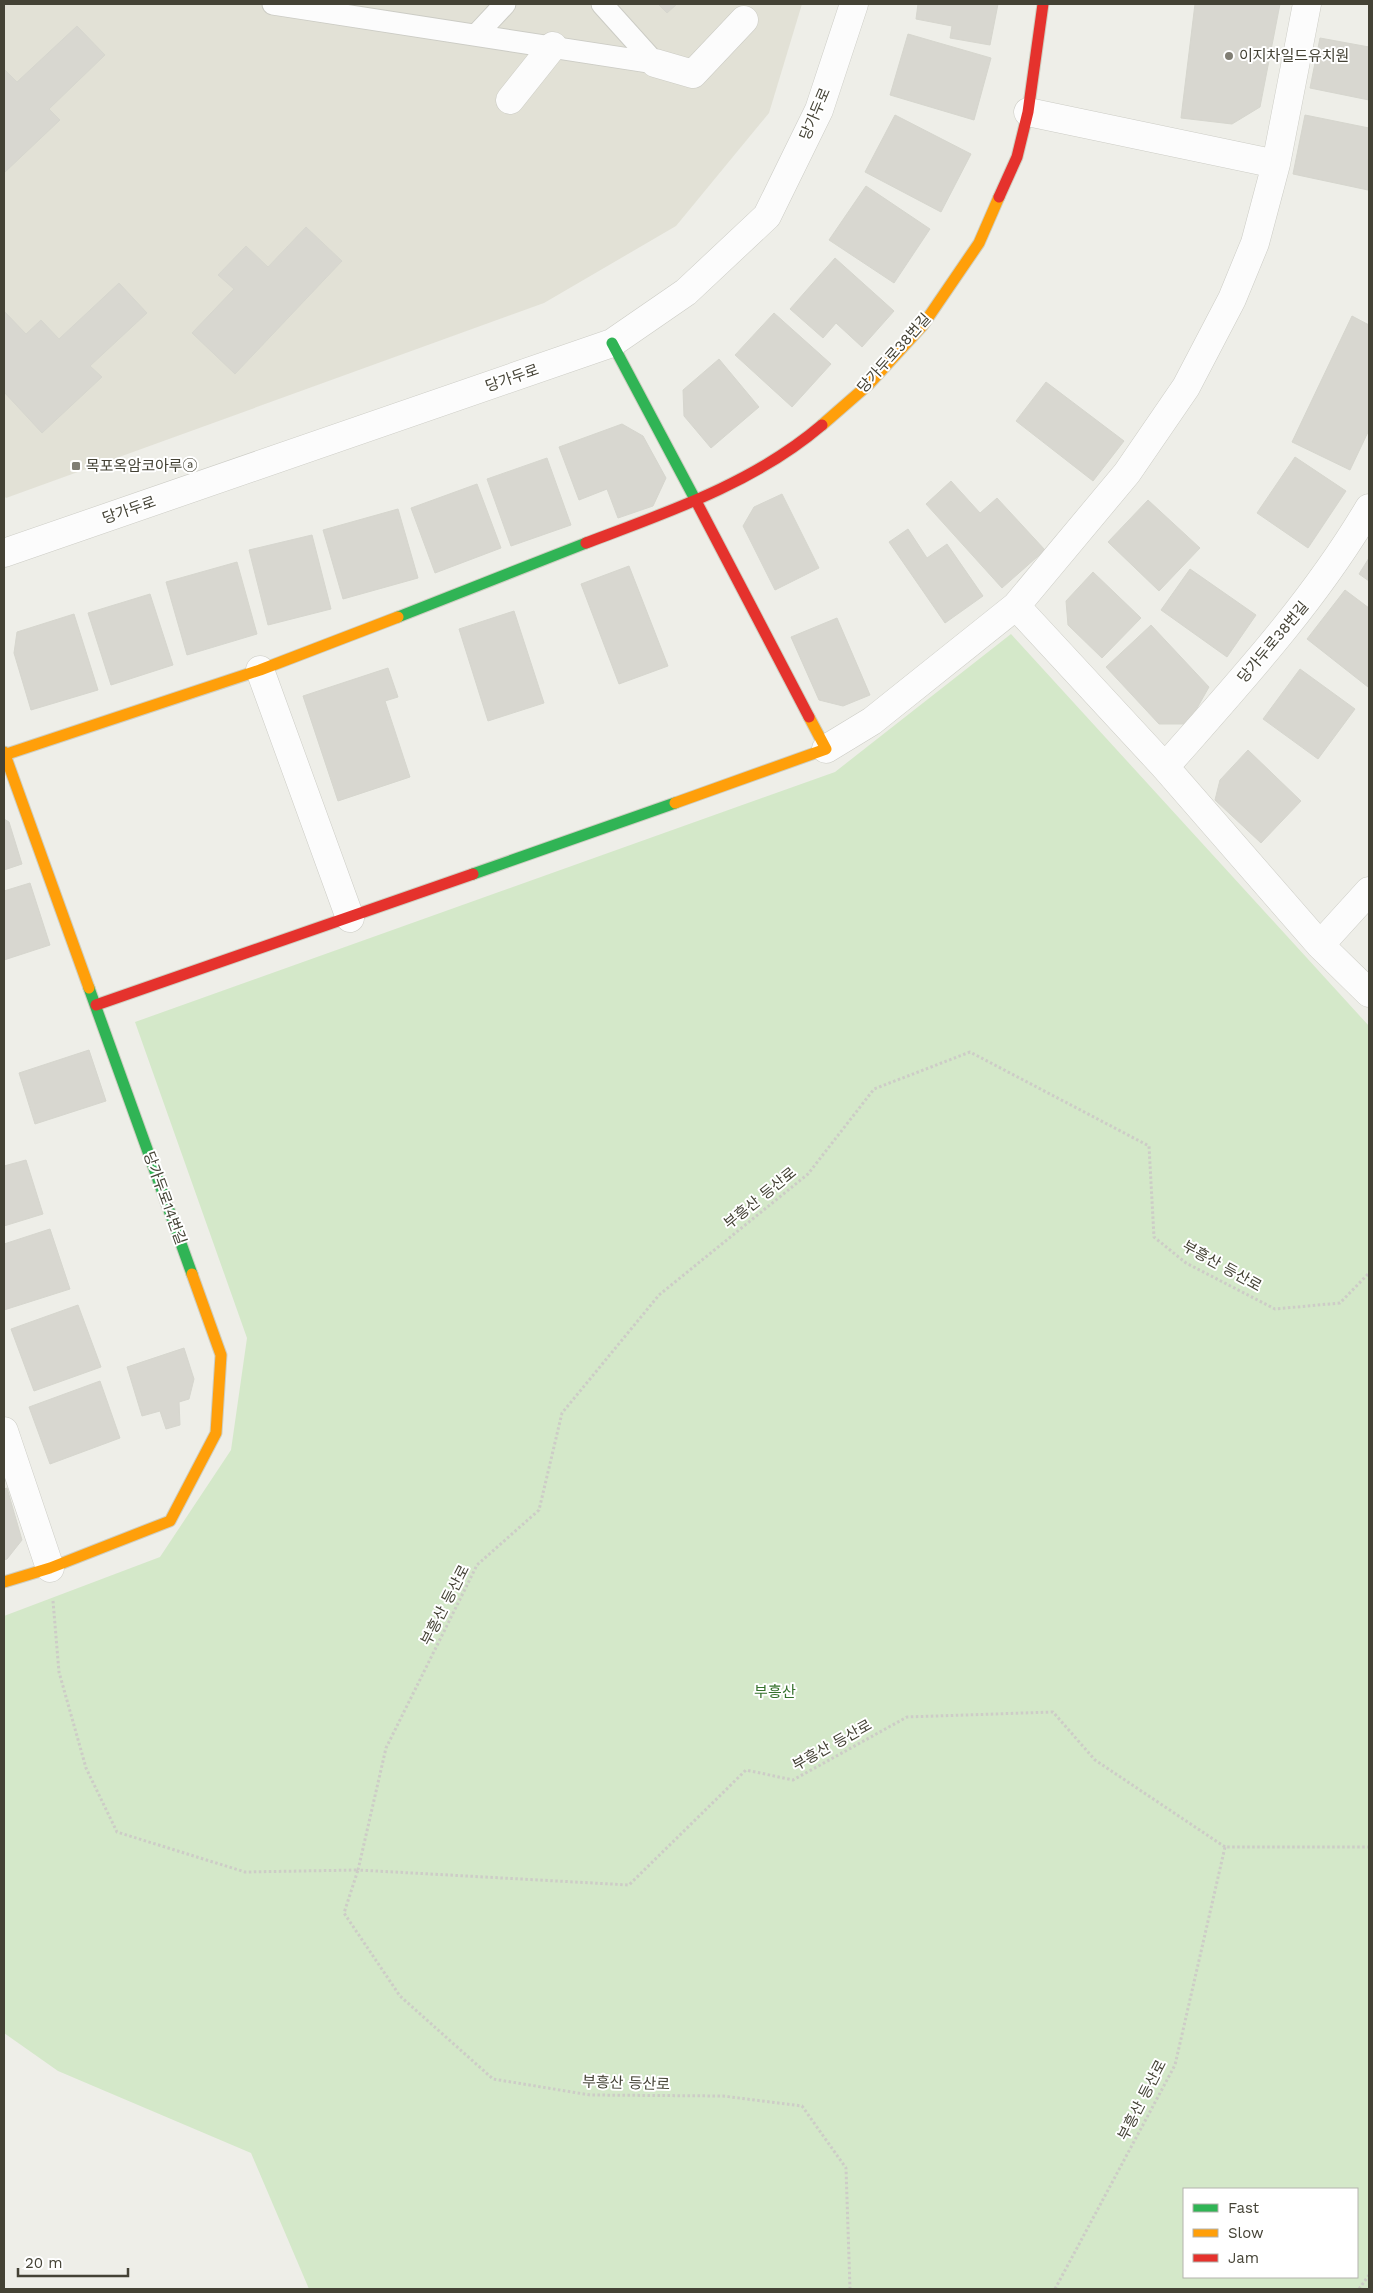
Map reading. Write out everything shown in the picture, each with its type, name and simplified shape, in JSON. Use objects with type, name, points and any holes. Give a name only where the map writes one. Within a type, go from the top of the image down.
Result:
[{"type":"street","name":"당가두로","points":[[4,553],[612,343],[686,292],[767,216],[819,110],[854,4]]},
{"type":"street","name":"당가두로38번길","points":[[4,754],[260,670],[695,501],[752,473],[803,441],[869,384],[922,325],[979,243],[1017,157],[1028,112],[1043,4]]},
{"type":"street","points":[[96,1005],[350,918],[826,749],[872,722],[1016,606],[1127,472],[1186,387],[1232,299],[1255,243],[1276,164],[1307,4]]},
{"type":"street","points":[[655,63],[693,74],[744,20]]},
{"type":"street","points":[[510,100],[553,46]]},
{"type":"street","points":[[1028,112],[1276,164]]},
{"type":"street","points":[[612,343],[826,749]]},
{"type":"street","name":"당가두로38번길","points":[[1165,767],[1292,622],[1352,537],[1369,508]]},
{"type":"street","points":[[1016,606],[1165,767],[1320,945],[1369,993]]},
{"type":"street","points":[[260,670],[350,918]]},
{"type":"street","name":"당가두로14번길","points":[[4,754],[221,1355],[216,1433],[170,1521],[50,1568],[4,1582]]},
{"type":"street","points":[[1320,945],[1369,891]]},
{"type":"street","points":[[4,1431],[50,1568]]},
{"type":"lane","points":[[272,4],[478,34],[655,63]]},
{"type":"lane","points":[[478,34],[505,4]]},
{"type":"lane","points":[[602,4],[655,63]]},
{"type":"path","name":"부흥산 등산로","points":[[850,2289],[846,2168],[802,2106],[723,2096],[590,2095],[492,2079],[400,1996],[344,1913],[358,1870],[386,1748],[477,1565],[539,1510],[562,1413],[659,1294],[808,1174],[874,1089],[970,1052],[1149,1146],[1154,1237],[1186,1263],[1275,1309],[1340,1303],[1369,1273]]},
{"type":"path","name":"부흥산 등산로","points":[[50,1568],[59,1672],[86,1768],[117,1832],[245,1872],[358,1870],[629,1885],[746,1770],[793,1780],[906,1717],[1053,1712],[1095,1760],[1225,1847],[1175,2065],[1054,2289]]},
{"type":"path","points":[[1225,1847],[1369,1847]]},
{"type":"path","points":[[1359,2289],[1369,2274]]},
{"type":"shaded area","points":[[4,4],[802,4],[769,113],[676,226],[544,303],[6,498],[4,496]]},
{"type":"green space","name":"부흥산","points":[[1011,634],[1369,1026],[1369,2289],[309,2289],[251,2153],[58,2071],[4,2033],[4,1616],[160,1557],[231,1450],[247,1338],[135,1022],[835,772]]},
{"type":"building","points":[[658,4],[677,4],[667,13]]},
{"type":"building","points":[[918,4],[998,4],[990,45],[950,38],[952,26],[916,19]]},
{"type":"building","name":"이지차일드유치원","points":[[1195,4],[1280,4],[1260,107],[1232,124],[1181,118]]},
{"type":"building","points":[[77,26],[105,55],[49,109],[60,120],[4,173],[4,69],[17,82]]},
{"type":"building","points":[[908,34],[991,58],[974,120],[890,95]]},
{"type":"building","points":[[1320,38],[1369,47],[1369,100],[1310,88]]},
{"type":"building","points":[[895,115],[971,154],[941,212],[865,172]]},
{"type":"building","points":[[1305,115],[1369,128],[1368,190],[1293,174]]},
{"type":"building","points":[[866,186],[930,229],[894,283],[829,240]]},
{"type":"building","points":[[306,227],[342,261],[235,374],[192,333],[234,289],[218,275],[246,246],[268,267]]},
{"type":"building","points":[[835,258],[894,311],[862,347],[836,323],[823,338],[790,309]]},
{"type":"building","points":[[119,283],[147,313],[90,366],[102,377],[42,433],[4,392],[4,311],[26,334],[41,320],[59,339]]},
{"type":"building","points":[[774,313],[831,364],[792,407],[735,355]]},
{"type":"building","points":[[1352,316],[1369,325],[1369,430],[1350,470],[1292,442]]},
{"type":"building","points":[[719,359],[759,407],[711,448],[684,416],[683,390]]},
{"type":"building","points":[[1046,382],[1124,441],[1093,481],[1016,421]]},
{"type":"building","points":[[622,424],[643,436],[666,478],[653,506],[618,518],[607,489],[579,500],[559,447]]},
{"type":"building","points":[[1295,457],[1346,491],[1308,548],[1257,513]]},
{"type":"building","points":[[547,458],[571,525],[511,546],[487,479]]},
{"type":"building","points":[[951,481],[980,513],[997,498],[1045,550],[1002,588],[926,504]]},
{"type":"building","points":[[477,484],[501,548],[435,573],[411,508]]},
{"type":"building","points":[[782,494],[819,568],[775,590],[743,526],[754,507]]},
{"type":"building","points":[[1148,500],[1200,548],[1159,591],[1108,542]]},
{"type":"building","points":[[398,509],[418,578],[343,599],[323,530]]},
{"type":"building","points":[[908,529],[927,558],[947,544],[983,596],[945,623],[889,542]]},
{"type":"building","points":[[312,535],[331,609],[268,625],[249,550]]},
{"type":"building","points":[[1369,558],[1369,581],[1359,574]]},
{"type":"building","points":[[237,562],[257,634],[187,655],[166,582]]},
{"type":"building","points":[[629,566],[668,666],[619,684],[581,584]]},
{"type":"building","points":[[1190,569],[1256,615],[1227,657],[1161,610]]},
{"type":"building","points":[[1093,572],[1141,618],[1102,658],[1068,625],[1066,601]]},
{"type":"building","points":[[1345,590],[1369,608],[1368,687],[1307,639]]},
{"type":"building","points":[[150,594],[173,665],[111,685],[88,613]]},
{"type":"building","points":[[514,611],[544,703],[488,721],[459,629]]},
{"type":"building","points":[[74,614],[98,690],[31,710],[14,653],[17,632]]},
{"type":"building","points":[[837,618],[870,695],[843,706],[819,700],[791,637]]},
{"type":"building","points":[[1151,625],[1209,687],[1188,724],[1159,724],[1106,667]]},
{"type":"building","points":[[388,668],[398,697],[385,701],[410,777],[338,801],[303,696]]},
{"type":"building","points":[[1300,669],[1355,709],[1318,759],[1263,719]]},
{"type":"building","points":[[1248,750],[1301,801],[1261,843],[1215,800],[1220,780]]},
{"type":"building","points":[[4,819],[9,822],[22,864],[4,870]]},
{"type":"building","points":[[30,883],[50,945],[4,960],[4,891]]},
{"type":"building","points":[[89,1050],[106,1101],[35,1124],[19,1073]]},
{"type":"building","points":[[26,1160],[43,1214],[4,1226],[4,1166]]},
{"type":"building","points":[[50,1229],[70,1289],[4,1310],[4,1244]]},
{"type":"building","points":[[78,1305],[101,1367],[34,1391],[11,1329]]},
{"type":"building","points":[[184,1348],[194,1379],[189,1399],[179,1402],[180,1425],[166,1429],[160,1411],[142,1416],[127,1367]]},
{"type":"building","points":[[100,1381],[120,1438],[50,1464],[29,1407]]},
{"type":"building","points":[[7,1488],[22,1540],[7,1559],[4,1560],[4,1489]]},
{"type":"traffic: fast","points":[[612,343],[696,501]]},
{"type":"traffic: fast","points":[[398,617],[586,543]]},
{"type":"traffic: fast","points":[[473,874],[675,803]]},
{"type":"traffic: fast","points":[[89,988],[192,1274]]},
{"type":"traffic: slow","points":[[822,425],[869,384],[923,325],[979,243],[999,197]]},
{"type":"traffic: slow","points":[[4,755],[260,670],[398,617]]},
{"type":"traffic: slow","points":[[675,803],[826,749],[809,717]]},
{"type":"traffic: slow","points":[[4,752],[89,988]]},
{"type":"traffic: slow","points":[[4,1582],[50,1568],[170,1521],[216,1433],[221,1355],[192,1274]]},
{"type":"traffic: jam","points":[[999,197],[1017,157],[1028,112],[1043,4]]},
{"type":"traffic: jam","points":[[586,543],[648,520],[739,480],[768,464],[822,425]]},
{"type":"traffic: jam","points":[[696,501],[809,717]]},
{"type":"traffic: jam","points":[[96,1005],[473,874]]},
{"type":"place","name":"이지차일드유치원","points":[[1229,56]]},
{"type":"place","name":"목포옥암코아루ⓐ","points":[[76,466]]}]
